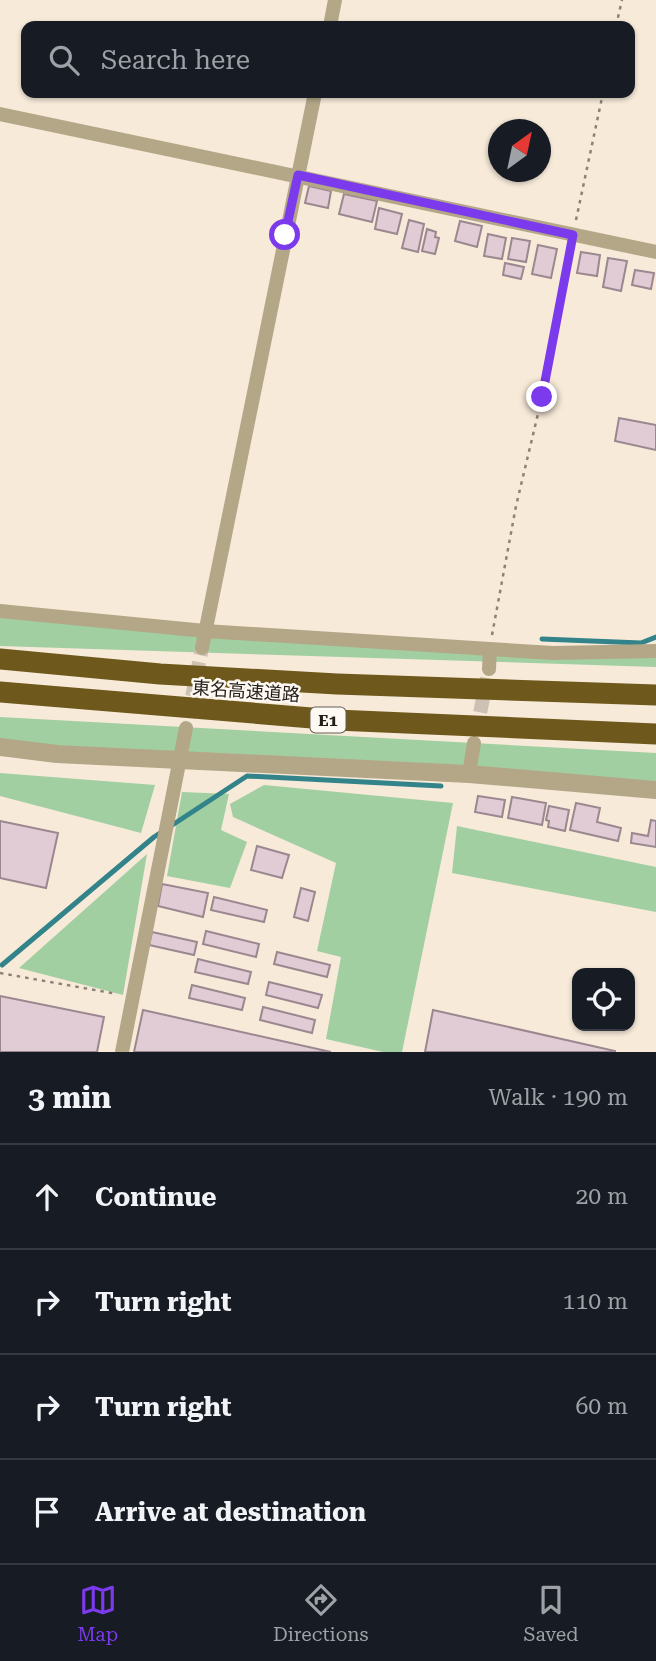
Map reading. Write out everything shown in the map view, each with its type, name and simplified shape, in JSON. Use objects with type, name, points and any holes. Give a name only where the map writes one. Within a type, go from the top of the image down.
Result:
[{"type":"highway","name":"東名高速道路","points":[[0,659],[174,675],[656,694]]},
{"type":"highway","name":"東名高速道路","points":[[0,692],[336,720],[656,734]]},
{"type":"street","points":[[331,21],[335,0]]},
{"type":"street","points":[[202,649],[314,98]]},
{"type":"street","points":[[0,114],[656,252]]},
{"type":"street","points":[[0,611],[205,631],[553,653],[656,651]]},
{"type":"street","points":[[489,669],[490,649]]},
{"type":"street","points":[[122,1052],[186,728]]},
{"type":"street","points":[[469,774],[474,743]]},
{"type":"street","points":[[0,747],[57,754],[469,774],[656,790]]},
{"type":"path","points":[[617,21],[622,0]]},
{"type":"path","points":[[490,649],[516,506],[542,397],[602,98]]},
{"type":"path","points":[[0,973],[134,997]]},
{"type":"green space","points":[[0,610],[463,647],[656,652],[656,667],[0,646]]},
{"type":"green space","points":[[0,717],[656,753],[656,784],[0,742]]},
{"type":"green space","points":[[0,773],[155,785],[141,833],[0,796]]},
{"type":"green space","points":[[264,785],[453,803],[402,1052],[383,1052],[326,1039],[341,957],[317,951],[336,863],[233,817],[230,804]]},
{"type":"green space","points":[[182,792],[229,794],[221,830],[247,842],[230,888],[167,876]]},
{"type":"green space","points":[[457,826],[656,867],[656,912],[452,873]]},
{"type":"green space","points":[[147,854],[123,995],[19,968]]},
{"type":"building","points":[[309,186],[331,191],[328,208],[305,203]]},
{"type":"building","points":[[344,194],[377,201],[372,222],[339,214]]},
{"type":"building","points":[[379,208],[402,214],[397,234],[375,229]]},
{"type":"building","points":[[409,220],[424,224],[418,252],[402,248]]},
{"type":"building","points":[[460,221],[482,226],[477,247],[455,241]]},
{"type":"building","points":[[427,229],[436,232],[435,237],[439,238],[435,254],[422,251]]},
{"type":"building","points":[[488,234],[506,238],[502,259],[484,256]]},
{"type":"building","points":[[512,238],[530,241],[526,262],[508,259]]},
{"type":"building","points":[[538,245],[557,249],[551,278],[532,274]]},
{"type":"building","points":[[581,252],[600,255],[597,276],[577,273]]},
{"type":"building","points":[[608,258],[627,261],[621,291],[603,287]]},
{"type":"building","points":[[505,263],[524,267],[521,279],[503,275]]},
{"type":"building","points":[[635,270],[654,273],[651,289],[632,285]]},
{"type":"building","points":[[619,418],[656,425],[656,450],[615,441]]},
{"type":"building","points":[[478,796],[505,800],[502,817],[475,812]]},
{"type":"building","points":[[512,797],[546,803],[542,825],[508,818]]},
{"type":"building","points":[[576,803],[600,808],[597,822],[621,828],[618,841],[570,830]]},
{"type":"building","points":[[549,806],[569,810],[565,831],[548,827],[549,821],[546,820]]},
{"type":"building","points":[[651,820],[656,821],[656,847],[631,843],[632,833],[648,836]]},
{"type":"building","points":[[0,821],[58,833],[46,888],[0,878]]},
{"type":"building","points":[[257,846],[289,855],[282,878],[251,870]]},
{"type":"building","points":[[162,884],[208,893],[203,917],[158,906]]},
{"type":"building","points":[[301,888],[315,892],[308,921],[294,917]]},
{"type":"building","points":[[214,897],[267,910],[264,922],[211,910]]},
{"type":"building","points":[[206,931],[259,944],[256,957],[203,944]]},
{"type":"building","points":[[152,932],[197,942],[194,955],[149,945]]},
{"type":"building","points":[[277,952],[330,965],[327,977],[274,964]]},
{"type":"building","points":[[198,959],[251,972],[248,984],[195,972]]},
{"type":"building","points":[[269,982],[322,995],[318,1008],[266,995]]},
{"type":"building","points":[[192,985],[245,998],[242,1010],[189,998]]},
{"type":"building","points":[[0,996],[104,1017],[97,1052],[0,1052]]},
{"type":"building","points":[[263,1007],[315,1020],[312,1033],[260,1020]]},
{"type":"building","points":[[143,1010],[331,1052],[134,1052]]},
{"type":"building","points":[[433,1010],[615,1051],[615,1052],[425,1052]]},
{"type":"waterway","points":[[542,639],[641,643],[656,637]]},
{"type":"waterway","points":[[2,965],[154,837],[247,776],[441,786]]},
{"type":"tunnel","points":[[188,717],[202,648]]},
{"type":"tunnel","points":[[476,733],[489,669]]},
{"type":"route","points":[[285,235],[298,175],[573,235],[542,397]]}]
